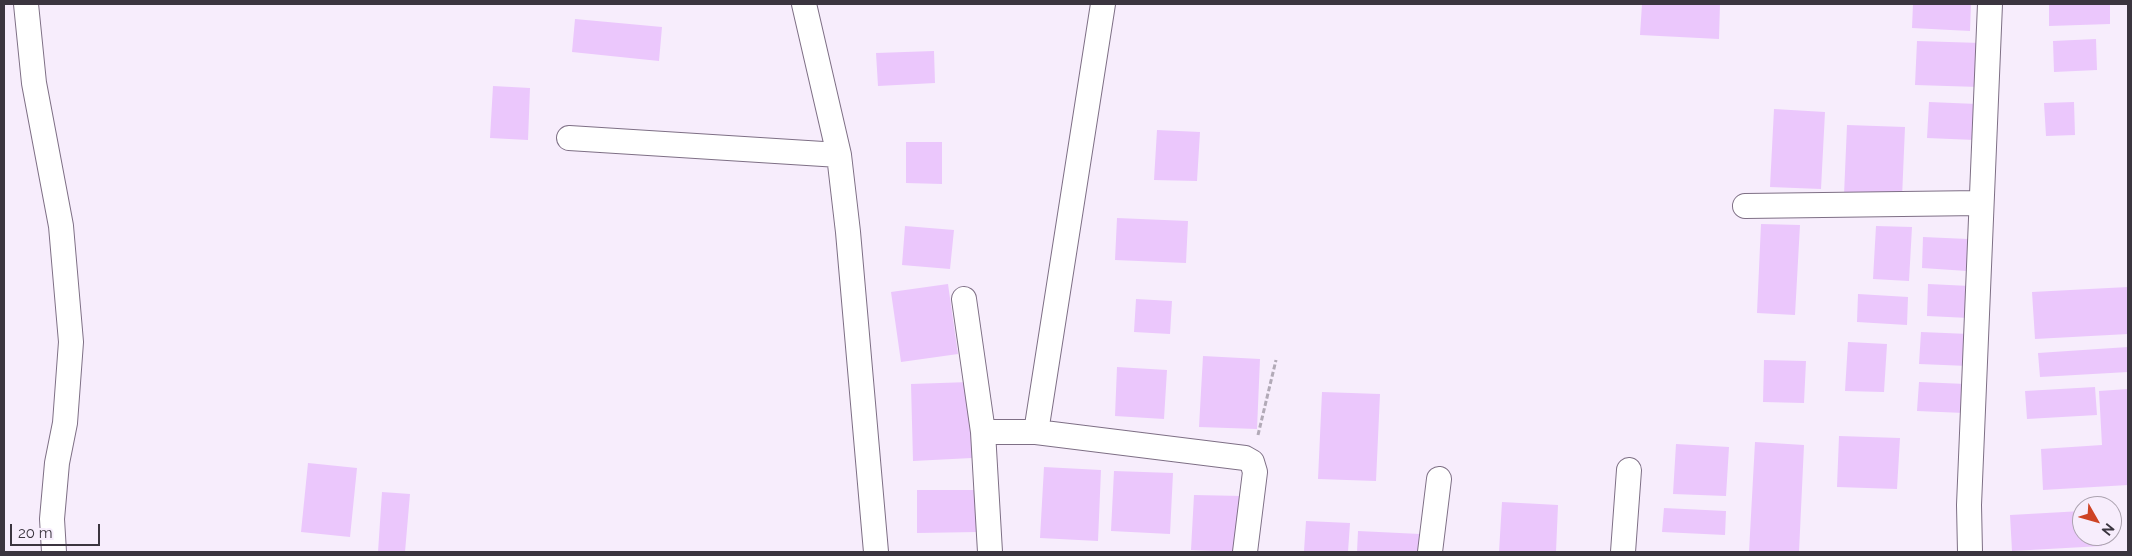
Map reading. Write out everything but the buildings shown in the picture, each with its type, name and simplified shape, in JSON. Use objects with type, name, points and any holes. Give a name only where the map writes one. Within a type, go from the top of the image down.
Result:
[{"type":"street","points":[[26,4],[34,83],[62,226],[71,342],[65,423],[57,463],[53,510],[54,552]]},
{"type":"street","points":[[804,4],[839,155],[848,232],[876,552]]},
{"type":"street","points":[[1036,432],[1103,4]]},
{"type":"street","points":[[1970,552],[1969,505],[1980,203],[1990,4]]},
{"type":"street","points":[[569,138],[839,155]]},
{"type":"street","points":[[1745,206],[1980,203]]},
{"type":"street","points":[[964,298],[983,432],[990,552]]},
{"type":"street","points":[[983,432],[1036,432],[1239,456],[1252,462],[1254,476],[1245,552]]},
{"type":"street","points":[[1623,552],[1629,470]]},
{"type":"street","points":[[1430,552],[1438,479]]},
{"type":"path","points":[[1252,462],[1276,360]]}]
